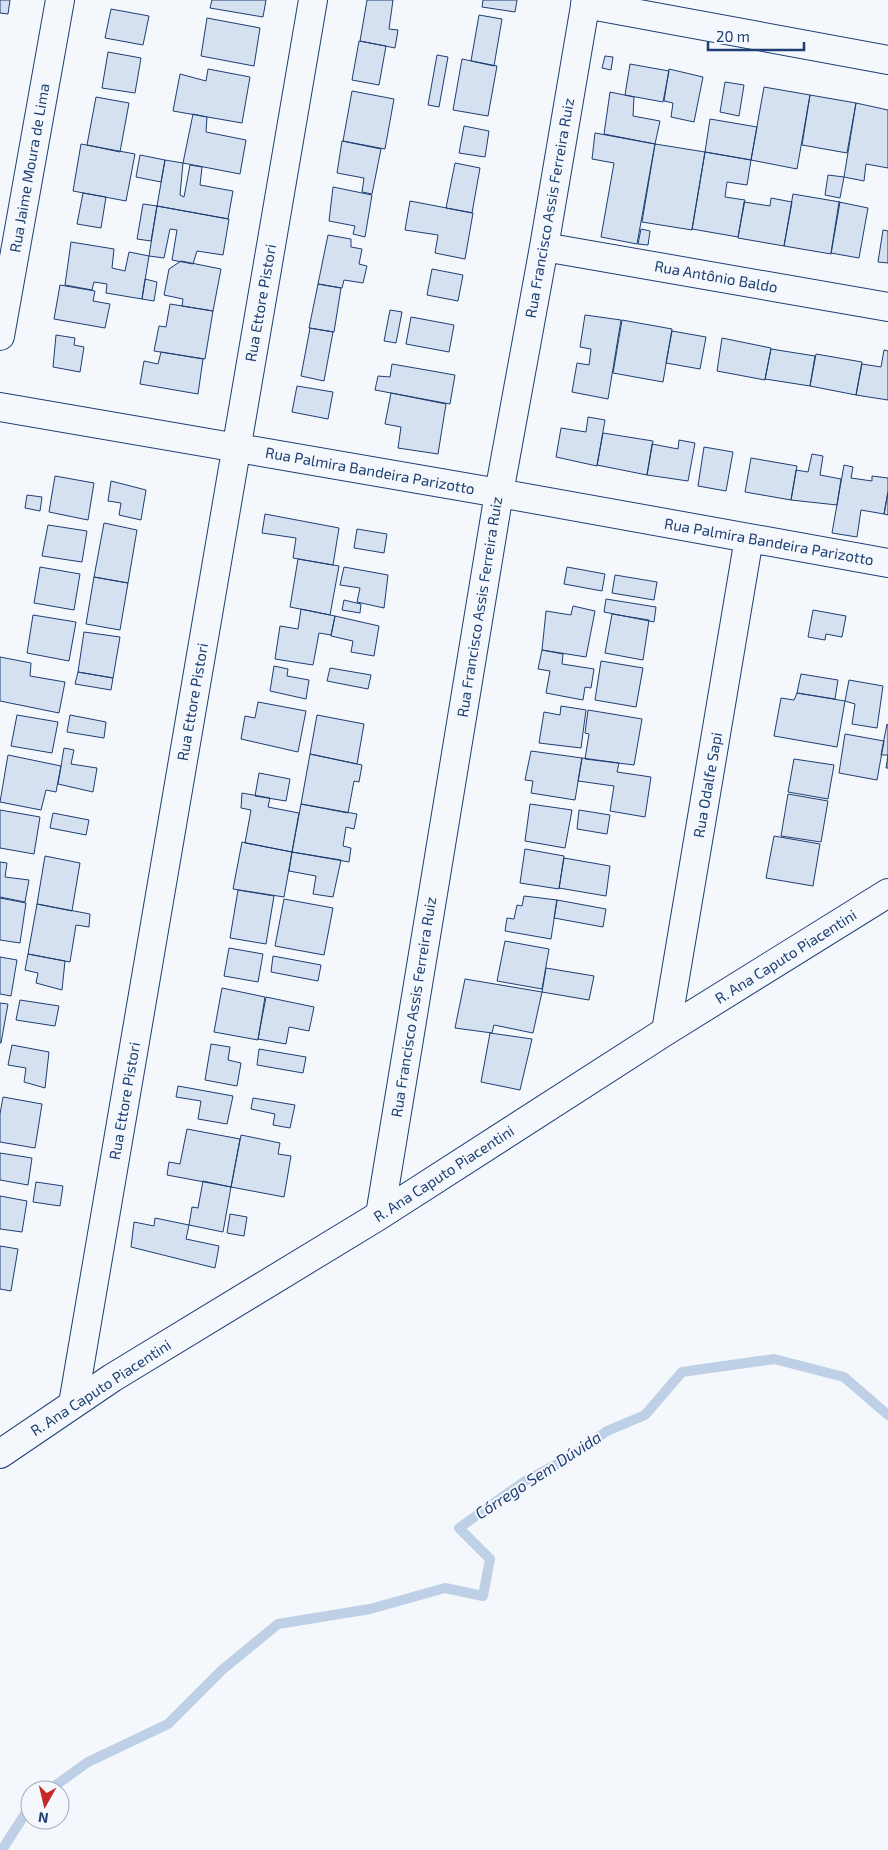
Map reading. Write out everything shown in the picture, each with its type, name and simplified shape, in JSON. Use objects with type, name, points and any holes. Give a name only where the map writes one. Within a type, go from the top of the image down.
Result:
[{"type":"street","name":"Rua Jaime Moura de Lima","points":[[0,336],[60,0]]},
{"type":"street","name":"Rua Ettore Pistori","points":[[73,1404],[313,0]]},
{"type":"street","points":[[586,2],[888,60]]},
{"type":"street","name":"Rua Francisco Assis Ferreira Ruiz","points":[[380,1215],[499,493],[586,2]]},
{"type":"street","name":"Rua Antônio Baldo","points":[[544,247],[888,307]]},
{"type":"street","name":"Rua Palmira Bandeira Parizotto","points":[[0,407],[499,493],[888,563]]},
{"type":"street","name":"Rua Odalfe Sapi","points":[[666,1031],[749,538]]},
{"type":"street","name":"R. Ana Caputo Piacentini","points":[[0,1454],[112,1378],[380,1215],[666,1031],[888,893]]},
{"type":"building","points":[[0,0],[10,0],[8,14],[0,13]]},
{"type":"building","points":[[212,0],[266,0],[263,17],[210,8]]},
{"type":"building","points":[[367,0],[393,0],[389,29],[398,30],[395,48],[360,41]]},
{"type":"building","points":[[483,0],[517,0],[515,12],[482,7]]},
{"type":"building","points":[[111,9],[149,16],[143,45],[105,38]]},
{"type":"building","points":[[479,15],[502,19],[494,66],[471,61]]},
{"type":"building","points":[[207,18],[260,28],[254,66],[201,56]]},
{"type":"building","points":[[359,41],[386,46],[379,85],[352,80]]},
{"type":"building","points":[[108,52],[141,58],[135,93],[102,88]]},
{"type":"building","points":[[437,55],[448,57],[439,107],[428,105]]},
{"type":"building","points":[[605,56],[613,57],[611,70],[602,68]]},
{"type":"building","points":[[462,59],[497,66],[488,116],[453,110]]},
{"type":"building","points":[[630,64],[669,71],[663,102],[625,95]]},
{"type":"building","points":[[208,69],[250,77],[242,123],[173,111],[180,74],[206,81]]},
{"type":"building","points":[[669,69],[703,77],[694,122],[671,117],[673,103],[664,101]]},
{"type":"building","points":[[725,82],[744,85],[739,116],[720,112]]},
{"type":"building","points":[[764,87],[810,95],[797,169],[751,160]]},
{"type":"building","points":[[352,91],[394,99],[385,149],[343,141]]},
{"type":"building","points":[[610,92],[634,97],[633,116],[660,121],[655,144],[604,134]]},
{"type":"building","points":[[810,95],[856,103],[847,153],[802,145]]},
{"type":"building","points":[[96,97],[129,103],[120,152],[87,145]]},
{"type":"building","points":[[856,103],[888,110],[888,168],[866,164],[864,181],[844,177]]},
{"type":"building","points":[[193,114],[207,117],[206,132],[246,140],[240,174],[183,163]]},
{"type":"building","points":[[710,119],[757,127],[751,160],[705,152]]},
{"type":"building","points":[[464,126],[489,131],[485,157],[459,153]]},
{"type":"building","points":[[595,133],[655,144],[637,244],[601,237],[614,163],[592,159]]},
{"type":"building","points":[[342,141],[381,149],[372,194],[362,192],[364,178],[337,173]]},
{"type":"building","points":[[81,144],[135,154],[126,201],[73,191]]},
{"type":"building","points":[[655,144],[705,152],[692,230],[642,222]]},
{"type":"building","points":[[705,152],[751,160],[747,185],[727,182],[725,197],[745,200],[738,237],[692,229]]},
{"type":"building","points":[[140,155],[165,160],[161,182],[136,177]]},
{"type":"building","points":[[165,160],[183,163],[180,195],[184,197],[190,165],[202,167],[200,185],[233,191],[228,219],[157,206]]},
{"type":"building","points":[[455,163],[480,168],[472,213],[446,208]]},
{"type":"building","points":[[828,175],[844,177],[840,198],[825,195]]},
{"type":"building","points":[[333,187],[372,195],[365,237],[353,234],[355,226],[329,221]]},
{"type":"building","points":[[83,193],[106,197],[101,228],[77,224]]},
{"type":"building","points":[[793,194],[840,202],[831,254],[784,246]]},
{"type":"building","points":[[771,198],[792,202],[784,246],[738,238],[744,202],[770,206]]},
{"type":"building","points":[[410,201],[473,213],[465,259],[435,253],[438,235],[405,230]]},
{"type":"building","points":[[839,202],[868,208],[859,258],[831,253]]},
{"type":"building","points":[[143,204],[157,206],[151,241],[137,239]]},
{"type":"building","points":[[157,206],[229,219],[223,255],[197,251],[193,264],[172,260],[177,230],[170,229],[164,258],[149,256]]},
{"type":"building","points":[[641,229],[650,231],[648,245],[638,244]]},
{"type":"building","points":[[883,230],[888,231],[888,263],[878,262]]},
{"type":"building","points":[[328,235],[351,239],[351,247],[362,249],[359,264],[367,266],[363,283],[344,280],[342,288],[318,284]]},
{"type":"building","points":[[71,242],[114,249],[112,268],[125,271],[129,252],[149,256],[142,299],[106,293],[107,284],[94,282],[92,290],[65,285]]},
{"type":"building","points":[[181,261],[221,269],[213,311],[182,306],[183,299],[164,295],[169,269]]},
{"type":"building","points":[[432,269],[463,275],[458,301],[427,295]]},
{"type":"building","points":[[145,279],[157,282],[154,301],[142,299]]},
{"type":"building","points":[[318,284],[341,288],[334,332],[309,328]]},
{"type":"building","points":[[60,285],[95,291],[93,301],[110,304],[105,328],[54,319]]},
{"type":"building","points":[[170,304],[213,311],[205,359],[154,351],[159,326],[166,327]]},
{"type":"building","points":[[390,310],[402,312],[396,343],[384,341]]},
{"type":"building","points":[[585,315],[621,320],[608,399],[572,392],[577,363],[589,365],[591,349],[580,347]]},
{"type":"building","points":[[411,317],[454,325],[449,352],[406,344]]},
{"type":"building","points":[[622,320],[672,329],[663,382],[613,373]]},
{"type":"building","points":[[310,328],[333,332],[324,381],[301,376]]},
{"type":"building","points":[[672,331],[706,337],[700,369],[666,363]]},
{"type":"building","points":[[56,335],[75,338],[74,345],[84,347],[80,372],[53,367]]},
{"type":"building","points":[[722,338],[771,348],[765,380],[717,371]]},
{"type":"building","points":[[771,349],[815,356],[810,386],[765,379]]},
{"type":"building","points":[[884,350],[888,351],[888,400],[856,395],[862,364],[881,367]]},
{"type":"building","points":[[161,352],[203,359],[198,394],[140,384],[144,361],[158,364]]},
{"type":"building","points":[[816,354],[862,362],[856,395],[810,386]]},
{"type":"building","points":[[392,364],[455,375],[450,404],[375,390],[378,376],[390,377]]},
{"type":"building","points":[[297,386],[333,392],[328,419],[292,412]]},
{"type":"building","points":[[391,393],[446,404],[438,454],[398,448],[401,427],[385,424]]},
{"type":"building","points":[[588,417],[605,420],[597,466],[556,457],[561,428],[586,432]]},
{"type":"building","points":[[603,433],[653,441],[647,475],[597,465]]},
{"type":"building","points":[[679,440],[695,443],[688,481],[647,475],[652,444],[678,449]]},
{"type":"building","points":[[704,447],[733,452],[726,491],[698,486]]},
{"type":"building","points":[[812,454],[823,456],[820,475],[841,479],[837,505],[791,500],[796,470],[808,472]]},
{"type":"building","points":[[751,458],[797,466],[791,500],[745,492]]},
{"type":"building","points":[[844,465],[853,467],[851,478],[872,481],[872,476],[888,478],[888,492],[884,514],[861,510],[857,537],[832,533]]},
{"type":"building","points":[[55,476],[94,483],[88,520],[49,512]]},
{"type":"building","points":[[111,481],[146,490],[141,520],[119,515],[121,503],[108,501]]},
{"type":"building","points":[[888,492],[888,515],[884,514]]},
{"type":"building","points":[[27,495],[42,497],[40,511],[25,508]]},
{"type":"building","points":[[265,514],[339,528],[333,565],[293,558],[296,538],[262,533]]},
{"type":"building","points":[[104,523],[137,530],[128,583],[94,577]]},
{"type":"building","points":[[48,525],[87,531],[82,562],[42,556]]},
{"type":"building","points":[[357,529],[387,534],[384,553],[354,548]]},
{"type":"building","points":[[298,559],[339,566],[330,615],[290,607]]},
{"type":"building","points":[[40,567],[80,574],[74,610],[34,603]]},
{"type":"building","points":[[344,567],[388,575],[384,608],[357,602],[360,588],[340,585]]},
{"type":"building","points":[[567,567],[605,574],[602,591],[564,584]]},
{"type":"building","points":[[615,575],[657,582],[654,600],[612,593]]},
{"type":"building","points":[[94,577],[128,583],[120,630],[86,624]]},
{"type":"building","points":[[606,599],[656,607],[654,622],[604,612]]},
{"type":"building","points":[[344,600],[361,604],[360,613],[342,610]]},
{"type":"building","points":[[573,606],[595,611],[586,657],[542,650],[546,611],[571,615]]},
{"type":"building","points":[[301,609],[335,616],[331,635],[319,633],[313,665],[275,659],[280,626],[298,629]]},
{"type":"building","points":[[813,610],[846,616],[842,637],[826,634],[825,640],[808,637]]},
{"type":"building","points":[[612,614],[649,620],[643,660],[605,653]]},
{"type":"building","points":[[33,615],[76,622],[69,661],[27,653]]},
{"type":"building","points":[[335,616],[379,626],[374,656],[351,652],[353,641],[331,636]]},
{"type":"building","points":[[84,632],[120,637],[113,678],[78,672]]},
{"type":"building","points":[[542,650],[563,654],[562,664],[594,669],[591,688],[585,687],[583,700],[546,693],[550,671],[538,669]]},
{"type":"building","points":[[0,657],[31,663],[30,676],[65,682],[59,713],[0,701]]},
{"type":"building","points":[[601,661],[643,668],[636,707],[595,700]]},
{"type":"building","points":[[274,666],[288,669],[287,676],[309,680],[306,699],[270,691]]},
{"type":"building","points":[[330,668],[371,675],[368,689],[327,681]]},
{"type":"building","points":[[78,672],[113,678],[111,690],[75,684]]},
{"type":"building","points":[[801,674],[838,680],[835,699],[797,693]]},
{"type":"building","points":[[849,680],[883,686],[877,728],[852,724],[855,704],[845,701]]},
{"type":"building","points":[[797,693],[845,701],[837,747],[774,736],[781,698],[794,700]]},
{"type":"building","points":[[258,702],[306,711],[298,752],[241,739],[245,716],[255,718]]},
{"type":"building","points":[[561,706],[586,710],[581,748],[539,743],[544,712],[560,715]]},
{"type":"building","points":[[588,710],[642,719],[634,765],[585,759],[589,734],[585,733]]},
{"type":"building","points":[[17,715],[58,722],[52,753],[11,746]]},
{"type":"building","points":[[70,715],[106,722],[104,738],[67,732]]},
{"type":"building","points":[[317,715],[364,724],[357,764],[310,754]]},
{"type":"building","points":[[887,724],[888,755],[881,755]]},
{"type":"building","points":[[845,734],[884,741],[877,780],[839,773]]},
{"type":"building","points":[[64,748],[74,750],[71,764],[97,768],[93,792],[58,784]]},
{"type":"building","points":[[531,751],[582,758],[575,800],[531,793],[533,781],[525,780]]},
{"type":"building","points":[[310,754],[362,765],[359,782],[354,781],[348,813],[301,804]]},
{"type":"building","points":[[8,755],[61,766],[56,792],[46,790],[41,810],[0,802]]},
{"type":"building","points":[[582,758],[619,763],[617,772],[651,777],[645,817],[610,811],[614,786],[578,781]]},
{"type":"building","points":[[794,759],[834,765],[828,799],[788,792]]},
{"type":"building","points":[[259,773],[290,779],[286,801],[255,796]]},
{"type":"building","points":[[242,793],[270,798],[268,807],[299,813],[292,852],[245,843],[251,810],[241,808]]},
{"type":"building","points":[[788,794],[828,801],[821,842],[781,836]]},
{"type":"building","points":[[301,804],[357,814],[354,829],[346,827],[343,846],[351,848],[349,862],[292,852]]},
{"type":"building","points":[[530,804],[572,810],[565,848],[525,841]]},
{"type":"building","points":[[0,810],[40,817],[34,854],[0,848]]},
{"type":"building","points":[[579,810],[610,815],[607,834],[577,829]]},
{"type":"building","points":[[53,813],[89,820],[86,835],[50,828]]},
{"type":"building","points":[[774,836],[820,844],[813,886],[766,878]]},
{"type":"building","points":[[242,842],[292,852],[284,897],[233,889]]},
{"type":"building","points":[[525,849],[564,856],[559,889],[520,883]]},
{"type":"building","points":[[292,852],[341,860],[333,897],[313,894],[316,876],[289,871]]},
{"type":"building","points":[[45,856],[80,863],[72,911],[37,904]]},
{"type":"building","points":[[564,858],[610,866],[606,896],[559,888]]},
{"type":"building","points":[[0,862],[7,863],[5,877],[29,880],[25,902],[0,897]]},
{"type":"building","points":[[238,890],[274,896],[266,944],[230,938]]},
{"type":"building","points":[[524,896],[557,900],[551,939],[505,931],[507,918],[514,919],[517,905],[522,906]]},
{"type":"building","points":[[0,898],[26,903],[20,943],[0,940]]},
{"type":"building","points":[[284,899],[333,908],[324,955],[275,946]]},
{"type":"building","points":[[557,900],[606,909],[603,927],[554,918]]},
{"type":"building","points":[[37,904],[90,914],[89,927],[76,925],[70,962],[28,954]]},
{"type":"building","points":[[505,941],[549,949],[542,989],[497,981]]},
{"type":"building","points":[[229,948],[263,954],[258,982],[224,976]]},
{"type":"building","points":[[28,954],[65,961],[62,990],[36,983],[38,973],[25,970]]},
{"type":"building","points":[[273,956],[321,965],[318,981],[271,972]]},
{"type":"building","points":[[0,957],[17,960],[11,996],[0,994]]},
{"type":"building","points":[[546,968],[594,976],[589,1000],[542,992]]},
{"type":"building","points":[[465,979],[542,992],[533,1033],[494,1025],[492,1033],[455,1028]]},
{"type":"building","points":[[222,988],[265,997],[258,1040],[214,1032]]},
{"type":"building","points":[[266,997],[314,1007],[309,1031],[289,1027],[286,1044],[258,1039]]},
{"type":"building","points":[[20,1000],[59,1006],[55,1026],[16,1020]]},
{"type":"building","points":[[0,1003],[8,1004],[1,1043],[0,1043]]},
{"type":"building","points":[[490,1033],[532,1039],[520,1090],[481,1082]]},
{"type":"building","points":[[211,1044],[230,1047],[228,1060],[241,1063],[237,1086],[205,1080]]},
{"type":"building","points":[[12,1045],[49,1052],[45,1088],[24,1082],[26,1068],[8,1065]]},
{"type":"building","points":[[259,1049],[306,1057],[303,1073],[257,1065]]},
{"type":"building","points":[[178,1086],[233,1096],[227,1124],[198,1119],[201,1101],[176,1097]]},
{"type":"building","points":[[3,1097],[42,1104],[35,1148],[0,1142],[0,1114]]},
{"type":"building","points":[[253,1098],[295,1105],[290,1128],[273,1125],[275,1114],[251,1109]]},
{"type":"building","points":[[187,1129],[240,1139],[231,1187],[167,1175],[169,1162],[180,1164]]},
{"type":"building","points":[[241,1135],[280,1143],[278,1154],[291,1156],[284,1197],[231,1187]]},
{"type":"building","points":[[0,1153],[32,1158],[28,1185],[0,1180]]},
{"type":"building","points":[[203,1181],[231,1187],[223,1232],[189,1225],[192,1207],[198,1208]]},
{"type":"building","points":[[36,1182],[63,1186],[60,1206],[33,1202]]},
{"type":"building","points":[[0,1196],[27,1201],[22,1232],[0,1229]]},
{"type":"building","points":[[230,1214],[247,1217],[244,1236],[227,1233]]},
{"type":"building","points":[[155,1218],[189,1225],[186,1239],[219,1246],[215,1268],[131,1247],[134,1222],[154,1226]]},
{"type":"building","points":[[0,1246],[18,1249],[11,1291],[0,1289]]},
{"type":"waterway","name":"Córrego Sem Dúvida","points":[[63,1780],[88,1762],[168,1724],[222,1670],[278,1624],[370,1609],[445,1588],[483,1596],[490,1559],[459,1528],[525,1481],[567,1459],[607,1431],[645,1415],[682,1372],[774,1359],[844,1377],[888,1415]]},
{"type":"waterway","name":"Córrego Sem Dúvida","points":[[2,1850],[20,1822]]}]
